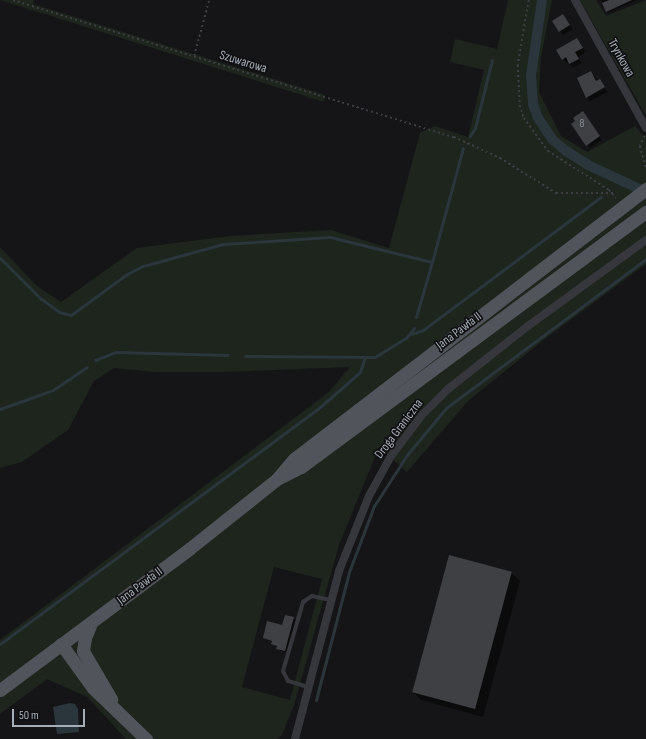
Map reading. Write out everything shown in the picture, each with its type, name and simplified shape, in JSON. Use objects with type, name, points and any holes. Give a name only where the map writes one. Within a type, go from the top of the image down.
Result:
[{"type":"main road","name":"Jana Pawła II","points":[[277,479],[294,459],[646,189]]},
{"type":"main road","name":"Jana Pawła II","points":[[0,690],[91,623],[277,479],[301,467],[646,212]]},
{"type":"main road","points":[[91,623],[83,651],[120,715]]},
{"type":"main road","points":[[61,644],[93,688],[146,739]]},
{"type":"street","name":"Trynkowa","points":[[575,0],[646,128]]},
{"type":"street","name":"Droga Graniczna","points":[[295,739],[339,571],[368,496],[391,456],[422,415],[474,368],[646,240]]},
{"type":"street","name":"Droga Graniczna","points":[[288,739],[299,722]]},
{"type":"lane","points":[[308,687],[288,681],[283,671],[303,602],[312,596],[331,600]]},
{"type":"path","name":"Szuwarowa","points":[[14,0],[466,142],[500,158],[556,193],[613,194]]},
{"type":"path","points":[[194,56],[209,0]]},
{"type":"path","points":[[529,0],[518,65],[520,105],[524,118],[535,137],[548,151],[613,194],[616,198]]},
{"type":"path","points":[[646,134],[640,146],[646,168]]},
{"type":"shaded area","points":[[0,0],[34,0],[33,4],[325,95],[324,102]]},
{"type":"shaded area","points":[[508,0],[552,0],[541,57],[539,92],[561,136],[587,152],[635,126],[646,139],[646,264],[546,338],[468,401],[407,472],[379,447],[339,545],[294,705],[282,735],[277,739],[126,739],[87,697],[47,679],[0,714],[0,640],[329,392],[350,367],[224,372],[155,372],[114,368],[94,381],[68,430],[22,462],[0,468],[0,247],[37,286],[61,302],[137,248],[229,236],[331,230],[389,248],[420,133],[435,126],[468,137],[484,70],[450,62],[455,39],[497,49]],"holes":[[[274,567],[322,579],[290,700],[242,687]]]},
{"type":"shaded area","points":[[580,0],[596,0],[606,16],[646,0],[646,116]]},
{"type":"shaded area","points":[[70,703],[75,704],[78,709],[79,732],[57,734],[53,707]]},
{"type":"building","points":[[609,0],[632,0],[606,12],[602,3]]},
{"type":"building","points":[[563,14],[570,25],[559,32],[552,21]]},
{"type":"building","points":[[577,38],[583,48],[575,52],[579,59],[569,64],[566,57],[562,60],[556,50]]},
{"type":"building","points":[[591,71],[596,81],[600,79],[605,87],[586,98],[577,78]]},
{"type":"building","points":[[583,111],[600,136],[586,146],[571,124],[575,121],[573,118]]},
{"type":"building","points":[[449,555],[512,572],[475,709],[412,692]]},
{"type":"building","points":[[285,615],[294,617],[285,651],[276,649],[277,646],[271,644],[272,641],[263,638],[267,621],[282,625]]},
{"type":"waterway","points":[[542,0],[531,75],[533,104],[538,118],[552,139],[566,151],[588,165],[646,192]]},
{"type":"waterway","points":[[470,136],[475,128],[492,60]]},
{"type":"waterway","points":[[0,258],[40,298],[59,312],[71,315],[127,274],[143,266],[223,244],[330,237],[432,262],[463,148]]},
{"type":"waterway","points":[[411,334],[423,330],[601,197]]},
{"type":"waterway","points":[[316,700],[349,572],[374,506],[407,455],[446,408],[646,259]]},
{"type":"waterway","points":[[416,317],[432,262]]},
{"type":"waterway","points":[[245,356],[375,357],[406,338],[414,328]]},
{"type":"waterway","points":[[95,360],[116,352],[228,355]]},
{"type":"waterway","points":[[0,644],[320,407],[360,372],[365,357]]},
{"type":"waterway","points":[[0,409],[53,390],[87,367]]}]
